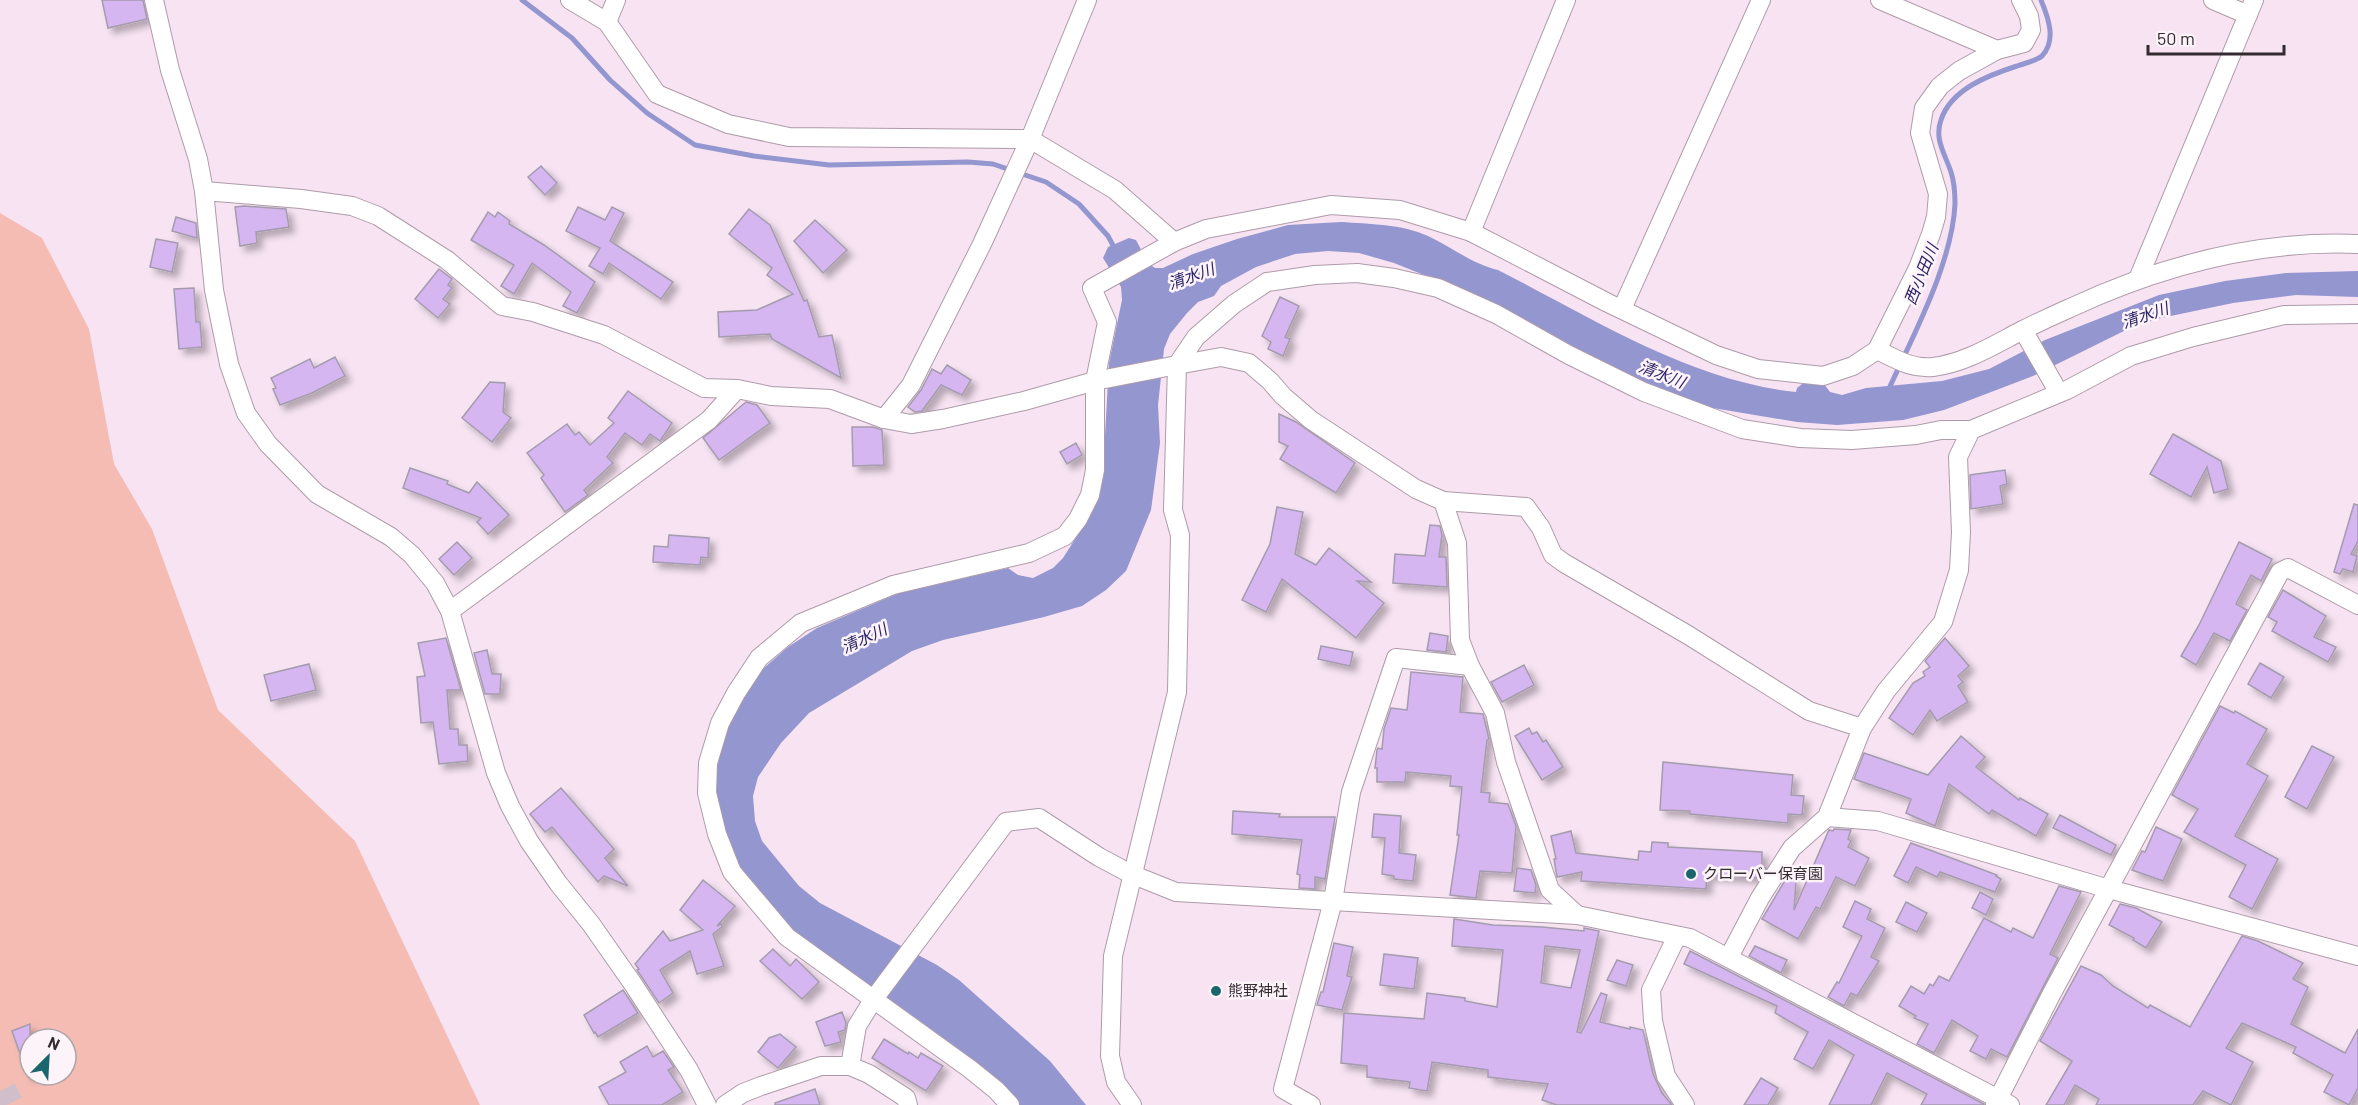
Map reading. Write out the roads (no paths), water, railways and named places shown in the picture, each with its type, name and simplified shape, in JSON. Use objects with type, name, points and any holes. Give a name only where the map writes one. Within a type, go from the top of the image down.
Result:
[{"type":"street","points":[[154,0],[170,70],[198,159],[204,191],[214,290],[229,364],[246,413],[268,444],[318,494],[391,537],[412,555],[435,583],[450,611],[496,773],[510,806],[529,841],[552,875],[627,975],[689,1070],[707,1105]]},
{"type":"street","points":[[570,0],[607,22],[657,94],[728,124],[789,137],[1026,146],[1115,190],[1174,242]]},
{"type":"street","points":[[607,22],[616,0]]},
{"type":"street","points":[[884,419],[911,386],[1006,191],[1087,0]]},
{"type":"street","points":[[1471,232],[1566,0]]},
{"type":"street","points":[[1622,309],[1761,0]]},
{"type":"street","points":[[1880,0],[1997,50]]},
{"type":"street","points":[[1010,1105],[970,1069],[787,937],[732,872],[717,834],[707,793],[708,764],[720,723],[759,658],[801,623],[893,585],[1029,553],[1065,536],[1078,519],[1090,495],[1095,470],[1095,381],[1107,322],[1092,288],[1174,242],[1206,229],[1331,205],[1401,210],[1471,232],[1716,355],[1758,369],[1823,376],[1853,366],[1877,350],[1918,268],[1936,217],[1938,194],[1920,133],[1924,108],[1940,86],[1953,76],[1997,50],[2024,44],[2031,30],[2029,16],[2021,0]]},
{"type":"street","points":[[2138,279],[2251,7],[2213,0]]},
{"type":"street","points":[[204,191],[301,199],[352,206],[378,216],[447,260],[502,306],[533,312],[604,335],[704,388],[737,389],[771,396],[830,399],[884,419],[911,424],[1024,401],[1095,381],[1221,357],[1250,363],[1311,420],[1416,489],[1443,501],[1526,507],[1541,528],[1553,555],[1564,563],[1688,635],[1809,711],[1862,728]]},
{"type":"street","points":[[1877,350],[1915,368],[1964,361],[2023,330],[2138,279],[2229,253],[2322,242],[2358,244]]},
{"type":"street","points":[[1132,1105],[1116,1082],[1110,1056],[1113,956],[1131,874],[1158,776],[1177,692],[1180,535],[1173,510],[1177,365],[1196,337],[1234,304],[1267,282],[1315,275],[1357,273],[1394,278],[1438,288],[1496,314],[1569,355],[1644,392],[1742,429],[1800,438],[1852,440],[1941,430],[1971,430],[2060,393],[2131,356],[2193,337],[2284,315],[2358,314]]},
{"type":"street","points":[[2023,330],[2060,393]]},
{"type":"street","points":[[450,611],[710,420],[737,389]]},
{"type":"street","points":[[1729,957],[1760,898],[1792,848],[1827,817],[1862,728],[1886,691],[1943,622],[1959,570],[1961,532],[1958,457],[1971,430]]},
{"type":"street","points":[[1443,501],[1457,543],[1460,640],[1470,666],[1495,713],[1506,762],[1550,890],[1577,915]]},
{"type":"street","points":[[850,1066],[857,1026],[873,1000],[1006,822],[1039,818],[1099,857],[1131,874],[1176,892],[1577,915],[1690,938],[2002,1103],[2052,993],[2280,572],[2288,568],[2358,605]]},
{"type":"street","points":[[1311,1105],[1283,1089],[1333,901],[1351,792],[1396,658],[1470,666]]},
{"type":"street","points":[[1827,817],[1878,821],[2109,890],[2358,956]]},
{"type":"street","points":[[1677,936],[1651,990],[1653,1021],[1666,1076],[1685,1105]]},
{"type":"street","points":[[725,1105],[752,1089],[821,1066],[850,1066],[890,1087],[906,1098],[908,1105]]},
{"type":"water","name":"清水川","points":[[1341,222],[1385,225],[1418,232],[1479,264],[1498,270],[1642,345],[1718,375],[1757,386],[1796,392],[1802,384],[1824,384],[1830,392],[1842,395],[1866,388],[1942,381],[1989,369],[2045,340],[2159,295],[2225,281],[2286,273],[2358,271],[2358,297],[2296,295],[2233,303],[2161,318],[2132,327],[2033,376],[1944,410],[1903,420],[1837,425],[1797,422],[1707,407],[1603,365],[1469,293],[1394,263],[1359,253],[1328,251],[1295,254],[1256,267],[1221,286],[1214,296],[1198,302],[1187,313],[1170,334],[1164,349],[1158,405],[1160,443],[1151,510],[1126,571],[1106,590],[1082,606],[943,640],[912,651],[809,713],[781,743],[758,777],[753,796],[755,821],[762,841],[799,886],[820,903],[937,965],[959,980],[1050,1061],[1086,1105],[1017,1105],[808,946],[752,887],[729,847],[716,814],[714,781],[720,744],[734,707],[756,675],[788,647],[817,628],[899,593],[1008,568],[1018,575],[1033,578],[1053,568],[1063,558],[1091,514],[1096,497],[1105,436],[1109,363],[1122,300],[1121,287],[1103,258],[1108,247],[1129,238],[1136,240],[1148,263],[1155,268],[1163,268],[1193,254],[1288,225]]},
{"type":"waterway","points":[[522,0],[572,38],[610,80],[647,113],[695,145],[754,156],[829,165],[968,162],[993,164],[1046,182],[1079,204],[1108,236],[1116,251]]},
{"type":"waterway","name":"西小田川","points":[[1887,393],[1939,276],[1952,227],[1955,204],[1954,188],[1940,140],[1941,120],[1953,100],[1972,85],[2042,56],[2047,50],[2050,28],[2041,0]]},
{"type":"tunnel","points":[[0,1091],[7,1105]]},
{"type":"place","name":"クローバー保育園","points":[[1691,874]]},
{"type":"place","name":"熊野神社","points":[[1216,991]]}]
